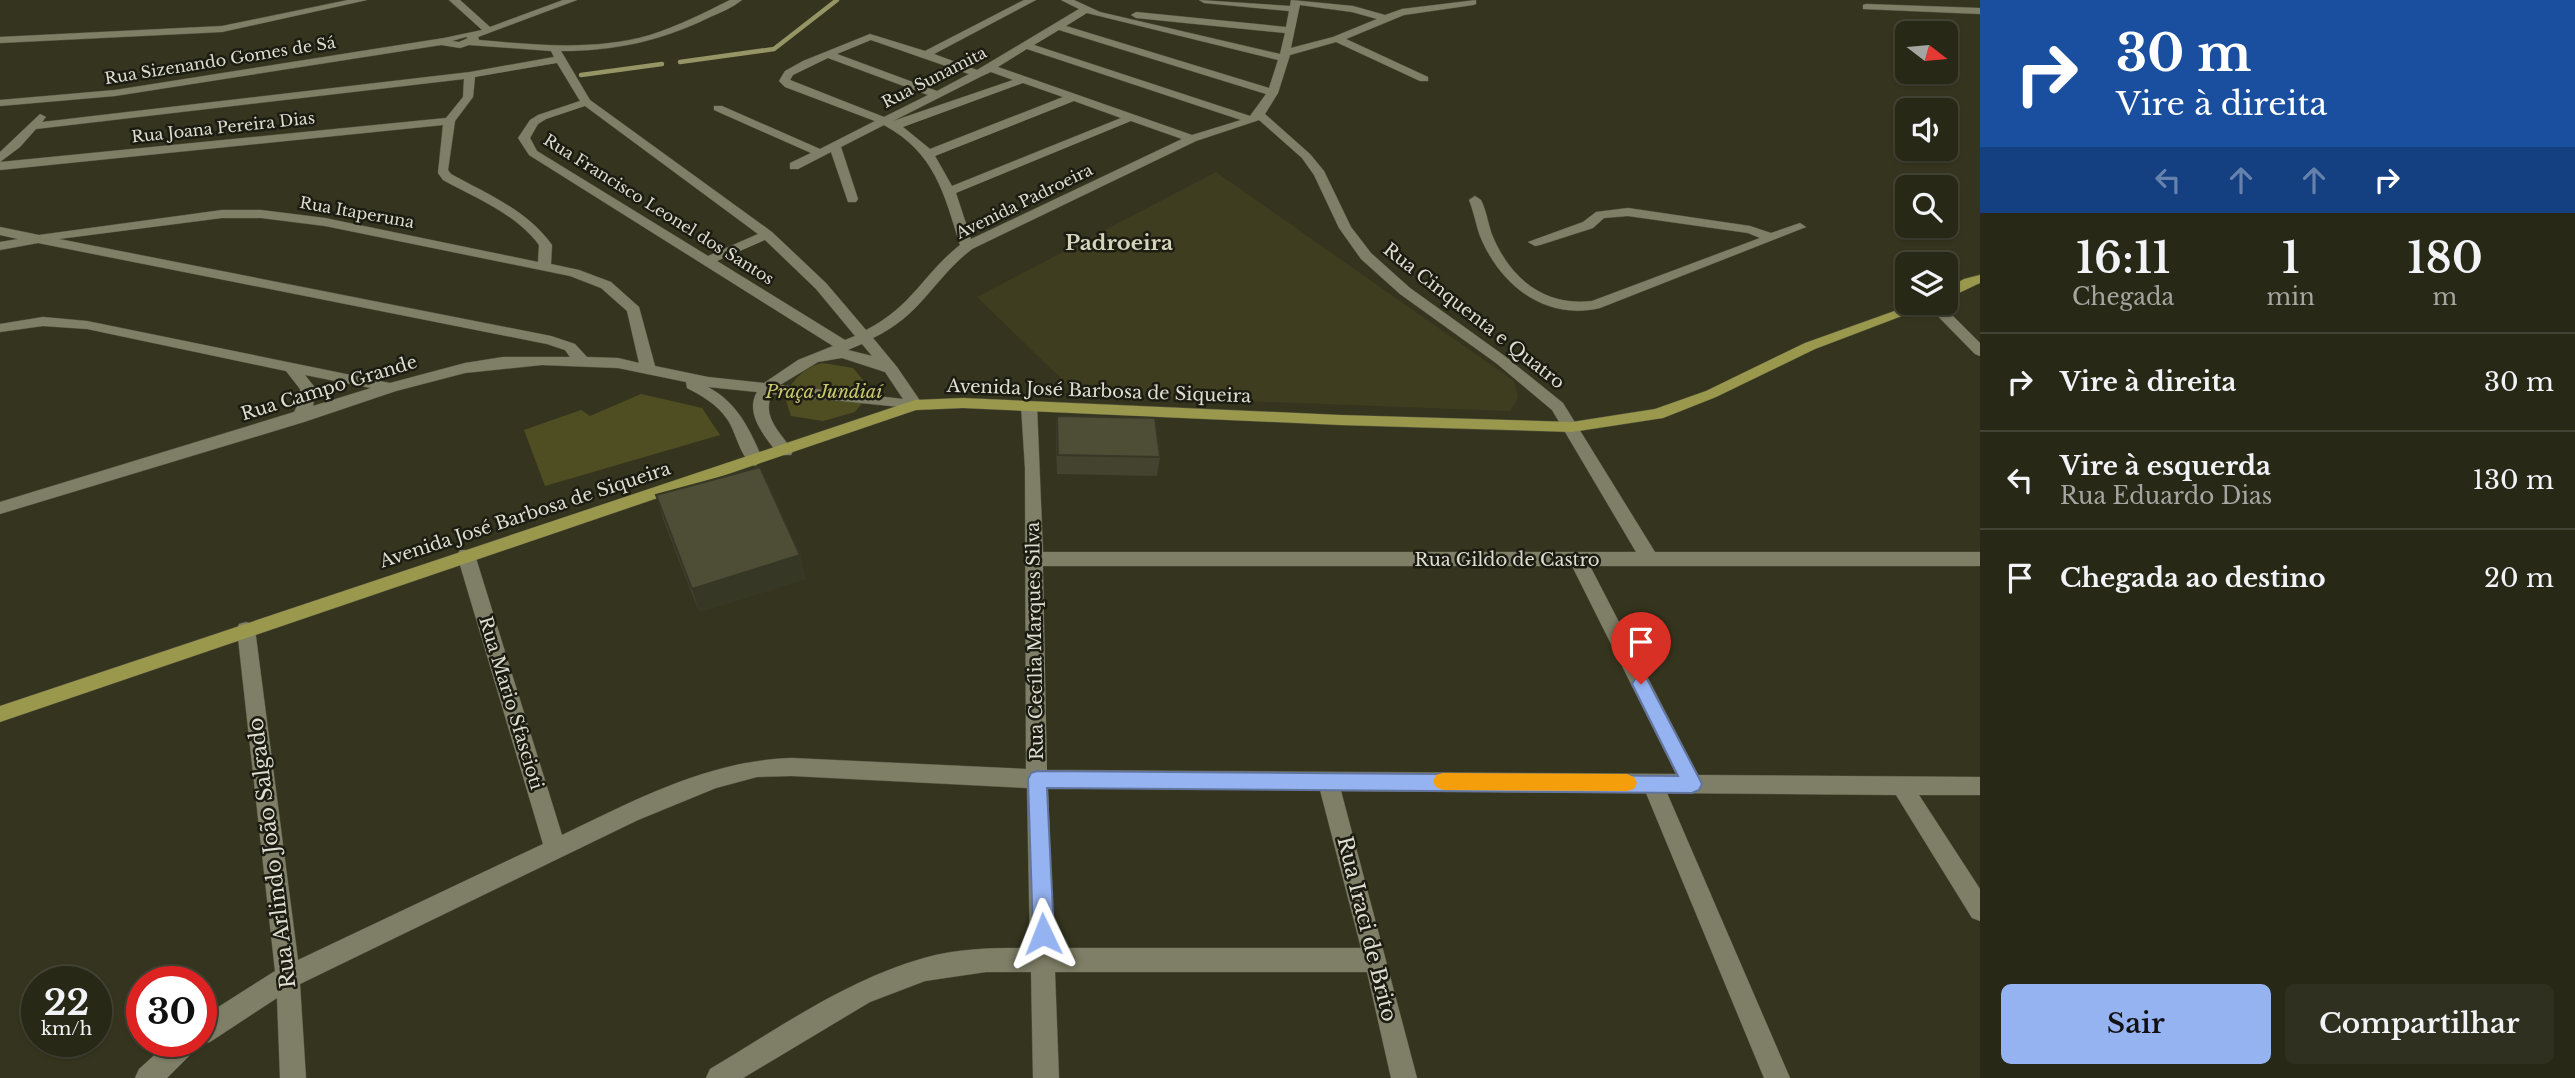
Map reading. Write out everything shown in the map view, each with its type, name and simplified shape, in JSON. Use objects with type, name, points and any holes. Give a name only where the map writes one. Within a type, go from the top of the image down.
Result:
[{"type":"main road","points":[[1958,288],[1980,279]]},
{"type":"main road","name":"Avenida José Barbosa de Siqueira","points":[[0,714],[915,405],[963,403],[1339,420],[1572,427],[1657,414],[1711,394],[1811,346],[1897,315]]},
{"type":"street","points":[[0,40],[222,29],[362,0]]},
{"type":"street","points":[[456,2],[469,0]]},
{"type":"street","points":[[472,39],[488,30],[572,0]]},
{"type":"street","points":[[34,126],[470,75],[557,54],[653,37],[737,0]]},
{"type":"street","points":[[926,54],[1031,0]]},
{"type":"street","points":[[1066,0],[1097,15],[1283,55],[1337,39],[1384,18],[1415,9],[1473,2]]},
{"type":"street","points":[[1204,0],[1355,4],[1384,18]]},
{"type":"street","points":[[456,2],[488,30]]},
{"type":"street","points":[[1027,46],[1256,117],[1273,93],[1295,4]]},
{"type":"street","points":[[1866,7],[1980,11]]},
{"type":"street","name":"Rua Sunamita","points":[[794,166],[990,68],[1084,10]]},
{"type":"street","points":[[1097,15],[1141,15],[1289,30]]},
{"type":"street","points":[[1059,27],[1273,93]]},
{"type":"street","name":"Rua Sizenando Gomes de Sá","points":[[0,103],[115,93],[445,41],[457,35],[472,39]]},
{"type":"street","points":[[967,246],[948,192],[929,154],[913,138],[895,125],[784,81],[789,73],[827,54],[864,38],[874,37],[978,74]]},
{"type":"street","points":[[472,39],[557,54]]},
{"type":"street","points":[[1337,39],[1424,79]]},
{"type":"street","name":"Rua Francisco Leonel dos Santos","points":[[557,54],[586,102],[767,235],[844,346]]},
{"type":"street","points":[[827,54],[936,94]]},
{"type":"street","points":[[990,68],[1192,139]]},
{"type":"street","points":[[470,75],[468,97],[449,121],[442,170],[447,177],[527,224],[545,245],[547,251],[544,267]]},
{"type":"street","points":[[895,125],[1022,80]]},
{"type":"street","points":[[929,154],[1074,97]]},
{"type":"street","points":[[0,158],[34,126],[52,100]]},
{"type":"street","name":"Rua Francisco Leonel dos Santos","points":[[586,102],[534,122],[524,138],[525,144],[533,153],[706,261],[865,336],[892,370]]},
{"type":"street","points":[[718,108],[818,152]]},
{"type":"street","points":[[948,192],[1132,117]]},
{"type":"street","name":"Avenida Padroeira","points":[[827,354],[894,320],[911,307],[943,267],[967,246],[1192,139],[1256,117]]},
{"type":"street","name":"Rua Cinquenta e Quatro","points":[[1256,117],[1306,156],[1320,174],[1345,228],[1366,256],[1405,291],[1538,388],[1558,407],[1650,560]]},
{"type":"street","name":"Rua Joana Pereira Dias","points":[[0,166],[449,121]]},
{"type":"street","points":[[0,144],[16,145]]},
{"type":"street","points":[[834,145],[852,199]]},
{"type":"street","points":[[1475,200],[1486,236],[1501,262],[1526,291],[1538,297],[1576,306],[1595,305],[1800,227]]},
{"type":"street","points":[[1535,242],[1588,225],[1600,215],[1628,212],[1750,230],[1772,238]]},
{"type":"street","name":"Rua Itaperuna","points":[[0,246],[32,239],[222,214],[261,214],[325,222],[574,273],[606,285],[623,297],[634,310],[648,370]]},
{"type":"street","points":[[0,231],[551,340],[570,347],[582,361]]},
{"type":"street","points":[[706,261],[767,235]]},
{"type":"street","points":[[1942,315],[1980,351]]},
{"type":"street","points":[[0,328],[12,324],[57,321],[87,325],[391,387]]},
{"type":"street","points":[[785,451],[771,435],[761,415],[760,401],[765,388],[803,363],[827,354],[866,359],[892,370],[915,405]]},
{"type":"street","name":"Rua Campo Grande","points":[[0,508],[298,418],[391,387],[465,368],[503,362],[618,363],[676,378],[915,405]]},
{"type":"street","points":[[292,368],[308,389],[307,402],[298,418]]},
{"type":"street","name":"Rua Campo Grande","points":[[676,378],[720,399],[731,410],[755,460]]},
{"type":"street","name":"Rua Cecília Marques Silva","points":[[1029,406],[1034,468],[1037,779],[1046,1078]]},
{"type":"street","name":"Rua Mario Sfascioti","points":[[466,555],[555,850]]},
{"type":"street","name":"Rua Gildo de Castro","points":[[1033,559],[1980,559]]},
{"type":"street","points":[[1578,560],[1692,784]]},
{"type":"street","name":"Rua Arlindo João Salgado","points":[[246,629],[288,978],[293,1078]]},
{"type":"street","points":[[217,1023],[288,978],[630,813],[714,779],[757,768],[792,767],[1037,779],[1980,786]]},
{"type":"street","name":"Rua Iraci de Brito","points":[[1328,781],[1376,960],[1404,1078]]},
{"type":"street","points":[[1652,783],[1777,1078]]},
{"type":"street","points":[[1902,786],[1980,910]]},
{"type":"street","points":[[719,1078],[863,992],[925,969],[986,960],[1376,960]]},
{"type":"street","points":[[148,1078],[171,1057]]},
{"type":"shaded area","points":[[1216,172],[1514,381],[1518,398],[1510,411],[1078,395],[977,297]]},
{"type":"green space","name":"Praça Jundiaí","points":[[823,363],[853,368],[872,391],[855,412],[823,421],[791,416],[784,394],[805,370]]},
{"type":"green space","points":[[641,394],[702,408],[720,435],[545,486],[524,430],[581,410],[590,416]]},
{"type":"building","points":[[1057,416],[1155,418],[1160,457],[1058,455]]},
{"type":"building","points":[[760,467],[800,555],[692,589],[656,495]]},
{"type":"waterway","points":[[680,62],[774,49],[837,0]]},
{"type":"waterway","points":[[581,75],[662,64]]},
{"type":"slow traffic","points":[[1443,781],[1627,783]]},
{"type":"district","name":"Padroeira","points":[[1119,243]]},
{"type":"route","points":[[1043,934],[1037,779],[1692,784],[1641,684]]}]
